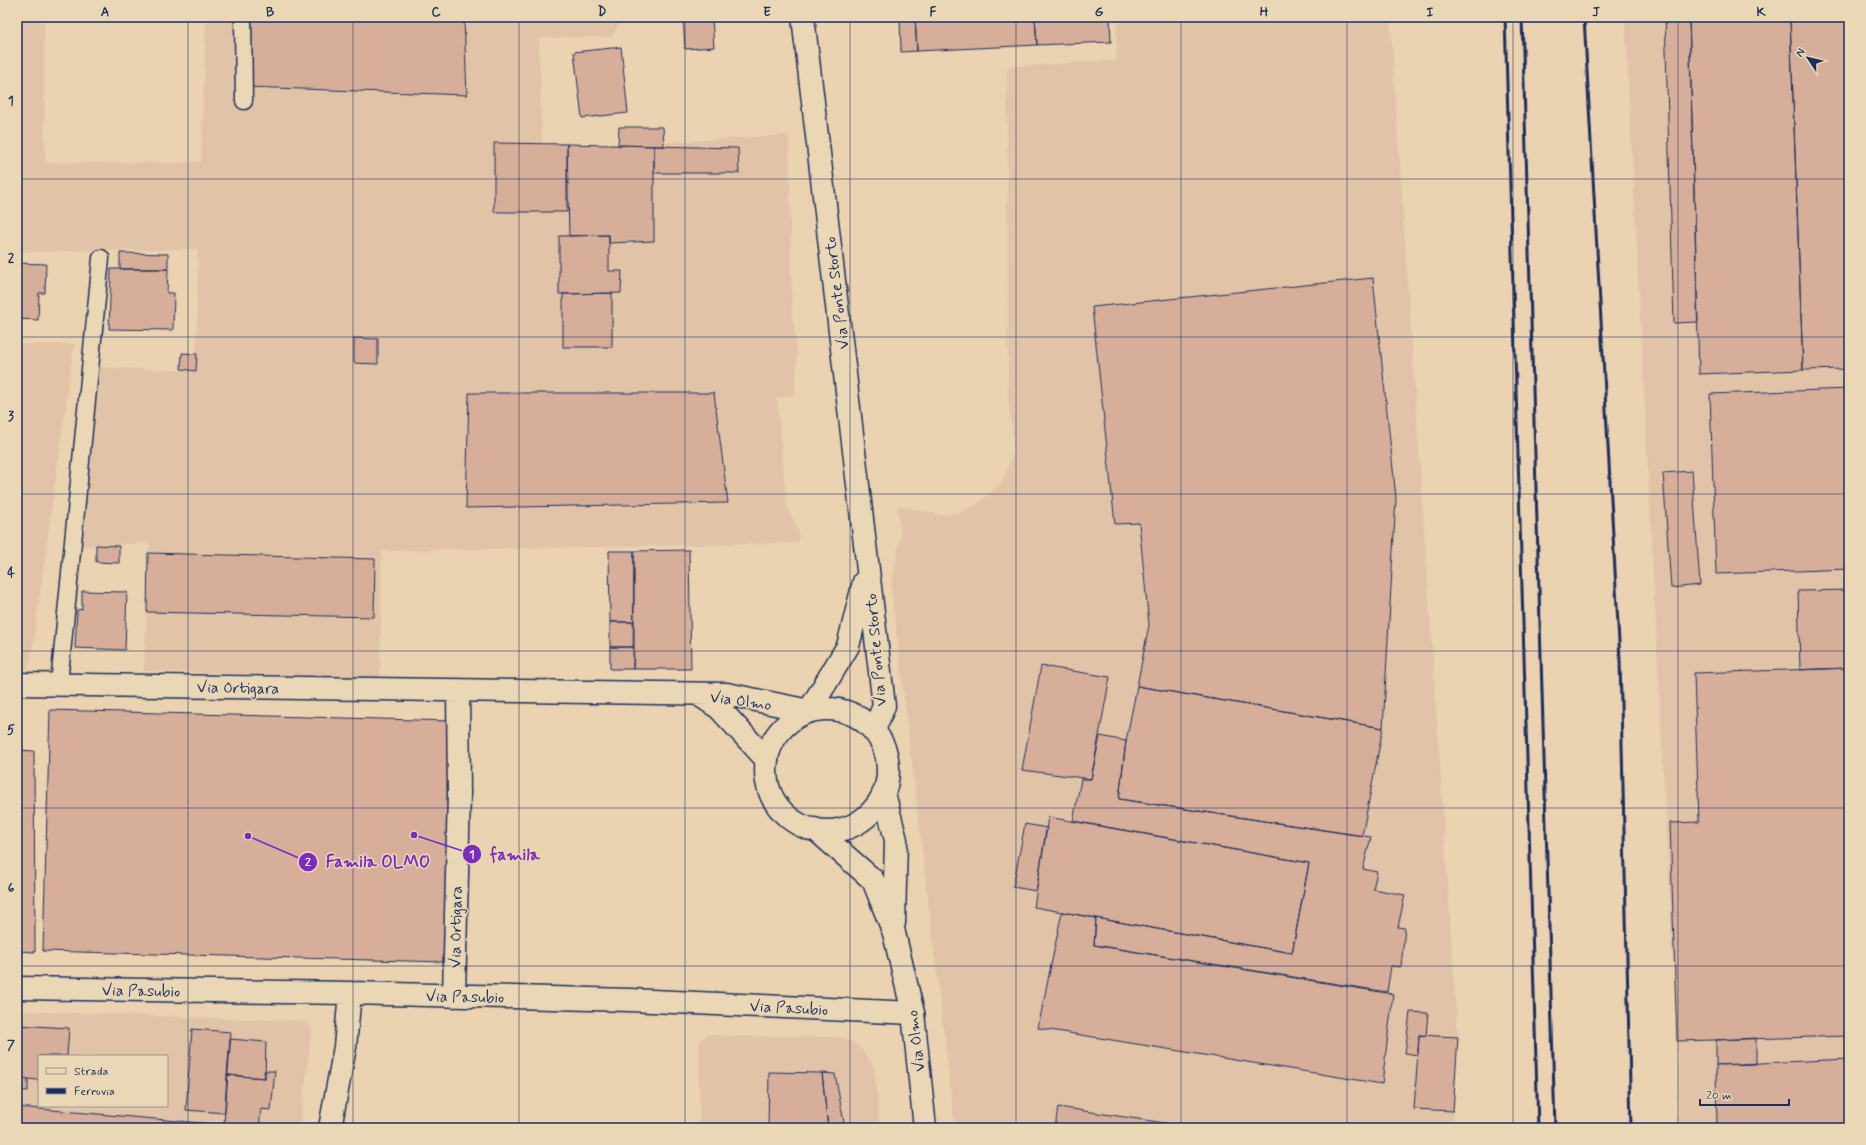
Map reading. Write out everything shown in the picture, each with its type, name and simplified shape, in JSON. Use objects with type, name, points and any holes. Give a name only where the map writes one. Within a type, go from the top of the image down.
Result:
[{"type":"street","name":"Via Ponte Storto","points":[[804,17],[884,706],[874,730]]},
{"type":"street","name":"Via Ponte Storto","points":[[808,711],[848,646],[868,569]]},
{"type":"street","name":"Via Ortigara","points":[[17,684],[698,694]]},
{"type":"street","name":"Via Ortigara","points":[[454,996],[459,793],[458,690]]},
{"type":"street","name":"Via Olmo","points":[[698,694],[727,694],[808,711]]},
{"type":"street","name":"Via Olmo","points":[[698,694],[719,708],[767,760]]},
{"type":"street","name":"Via Ponte Storto","points":[[841,710],[859,717],[874,730],[883,744],[888,760],[888,777],[884,793],[872,811],[856,823],[836,830],[815,829],[798,823],[783,811],[772,796],[767,778],[767,760],[772,744],[781,730],[794,719],[808,711],[841,710]]},
{"type":"street","name":"Via Ponte Storto","points":[[884,793],[896,840],[894,933]]},
{"type":"street","name":"Via Ponte Storto","points":[[815,829],[873,880],[894,933],[899,956]]},
{"type":"street","name":"Via Olmo","points":[[899,956],[913,1013],[925,1128]]},
{"type":"street","name":"Via Pasubio","points":[[17,988],[350,993],[630,1000],[913,1013]]},
{"type":"street","points":[[330,1128],[345,1048],[350,993]]},
{"type":"lane","points":[[243,17],[244,101]]},
{"type":"lane","points":[[59,684],[101,258]]},
{"type":"shaded area","points":[[17,17],[44,17],[45,163],[201,162],[206,17],[623,17],[612,37],[539,38],[542,144],[618,145],[789,135],[792,315],[797,351],[797,368],[794,395],[777,398],[787,507],[799,532],[798,543],[382,551],[380,678],[144,671],[149,543],[72,547],[96,367],[196,371],[198,249],[17,252]]},
{"type":"shaded area","points":[[1117,17],[1390,17],[1458,1037],[1453,1128],[955,1128],[891,587],[901,532],[897,505],[941,515],[958,513],[979,503],[1001,483],[1013,455],[1013,436],[1008,400],[1007,67],[1116,60]]},
{"type":"shaded area","points":[[1625,17],[1849,17],[1849,1128],[1678,1128],[1677,1041]]},
{"type":"shaded area","points":[[17,344],[74,344],[31,660],[25,670],[17,669]]},
{"type":"shaded area","points":[[17,1011],[303,1021],[312,1027],[300,1128],[17,1128]]},
{"type":"shaded area","points":[[707,1034],[730,1036],[831,1037],[843,1038],[853,1042],[861,1049],[872,1064],[875,1073],[880,1128],[699,1128],[699,1042]]},
{"type":"building","points":[[18,17],[18,134],[17,134]]},
{"type":"building","points":[[248,17],[464,17],[467,95],[247,87]]},
{"type":"building","points":[[683,17],[712,17],[714,47],[685,49]]},
{"type":"building","points":[[900,17],[915,17],[917,51],[901,52]]},
{"type":"building","points":[[915,17],[1035,17],[1037,45],[917,51]]},
{"type":"building","points":[[1035,17],[1110,17],[1111,42],[1037,45]]},
{"type":"building","points":[[1665,17],[1689,17],[1698,322],[1674,323]]},
{"type":"building","points":[[1689,17],[1790,17],[1803,370],[1699,374]]},
{"type":"building","points":[[1790,17],[1849,17],[1849,369],[1803,370]]},
{"type":"building","points":[[621,47],[628,113],[582,118],[574,52]]},
{"type":"building","points":[[619,127],[663,127],[664,146],[618,145]]},
{"type":"building","points":[[494,143],[567,144],[567,212],[494,212]]},
{"type":"building","points":[[567,144],[654,146],[654,241],[609,243],[609,235],[569,236]]},
{"type":"building","points":[[654,146],[738,148],[739,173],[654,173]]},
{"type":"building","points":[[609,235],[609,271],[622,271],[621,293],[559,294],[559,236]]},
{"type":"building","points":[[120,253],[168,254],[168,269],[120,269]]},
{"type":"building","points":[[17,263],[46,264],[45,293],[39,293],[38,320],[17,319]]},
{"type":"building","points":[[111,269],[168,269],[167,293],[174,293],[173,330],[109,329]]},
{"type":"building","points":[[1373,278],[1396,498],[1383,728],[1137,686],[1149,625],[1139,523],[1115,524],[1092,307]]},
{"type":"building","points":[[612,293],[612,347],[563,347],[563,294]]},
{"type":"building","points":[[354,338],[378,339],[378,364],[354,363]]},
{"type":"building","points":[[182,353],[197,354],[196,371],[181,369]]},
{"type":"building","points":[[1849,389],[1849,569],[1716,574],[1710,394]]},
{"type":"building","points":[[469,393],[714,393],[728,503],[466,508]]},
{"type":"building","points":[[1692,471],[1700,585],[1671,588],[1663,473]]},
{"type":"building","points":[[96,545],[119,546],[119,563],[96,562]]},
{"type":"building","points":[[689,550],[691,669],[633,669],[634,551]]},
{"type":"building","points":[[609,551],[634,551],[634,622],[610,622]]},
{"type":"building","points":[[148,553],[375,559],[374,617],[147,612]]},
{"type":"building","points":[[1849,590],[1849,668],[1800,670],[1798,591]]},
{"type":"building","points":[[82,591],[127,592],[125,650],[75,648],[77,610],[82,609]]},
{"type":"building","points":[[610,622],[634,622],[634,647],[610,647]]},
{"type":"building","points":[[610,647],[634,647],[633,669],[610,669]]},
{"type":"building","points":[[1041,666],[1110,677],[1091,779],[1022,770]]},
{"type":"building","points":[[1849,668],[1849,1036],[1677,1041],[1670,823],[1699,822],[1694,673]]},
{"type":"building","points":[[1137,686],[1383,728],[1362,836],[1119,799],[1126,741]]},
{"type":"building","points":[[50,710],[452,721],[445,962],[43,951]]},
{"type":"building","points":[[1100,736],[1126,741],[1119,799],[1371,837],[1363,869],[1377,872],[1373,889],[1405,895],[1398,927],[1405,928],[1401,967],[1391,966],[1387,992],[1094,945],[1096,918],[1292,953],[1309,863],[1073,821],[1081,779],[1091,779]]},
{"type":"building","points":[[17,750],[19,750],[17,817]]},
{"type":"building","points":[[19,750],[34,751],[35,952],[17,951]]},
{"type":"building","points":[[1048,817],[1309,863],[1292,953],[1034,907]]},
{"type":"building","points":[[1025,824],[1047,828],[1036,891],[1013,887]]},
{"type":"building","points":[[1062,912],[1096,918],[1094,945],[1393,994],[1382,1084],[1038,1028]]},
{"type":"building","points":[[1410,1012],[1428,1013],[1426,1036],[1419,1035],[1418,1055],[1405,1053]]},
{"type":"building","points":[[17,1025],[69,1028],[67,1055],[38,1055],[38,1080],[17,1078]]},
{"type":"building","points":[[192,1029],[231,1032],[225,1113],[186,1110]]},
{"type":"building","points":[[1419,1035],[1458,1037],[1453,1111],[1414,1109]]},
{"type":"building","points":[[1756,1038],[1756,1064],[1716,1065],[1716,1040]]},
{"type":"building","points":[[230,1039],[266,1042],[265,1078],[227,1075]]},
{"type":"building","points":[[1849,1059],[1849,1128],[1717,1128],[1716,1065]]},
{"type":"building","points":[[264,1071],[275,1071],[271,1110],[261,1109],[259,1128],[224,1125],[227,1075],[265,1078]]},
{"type":"building","points":[[769,1072],[822,1073],[828,1128],[768,1128]]},
{"type":"building","points":[[822,1073],[835,1074],[845,1128],[828,1128]]},
{"type":"building","points":[[17,1078],[28,1079],[28,1091],[17,1090]]},
{"type":"building","points":[[17,1107],[224,1125],[250,1128],[17,1128]]},
{"type":"building","points":[[1058,1107],[1198,1128],[1055,1128]]},
{"type":"railway","points":[[1505,17],[1538,1128]]},
{"type":"railway","points":[[1522,17],[1555,1128]]},
{"type":"railway","points":[[1584,17],[1620,660],[1631,1128]]},
{"type":"place","name":"famila","points":[[414,835]]},
{"type":"place","name":"Famila OLMO","points":[[248,836]]}]
